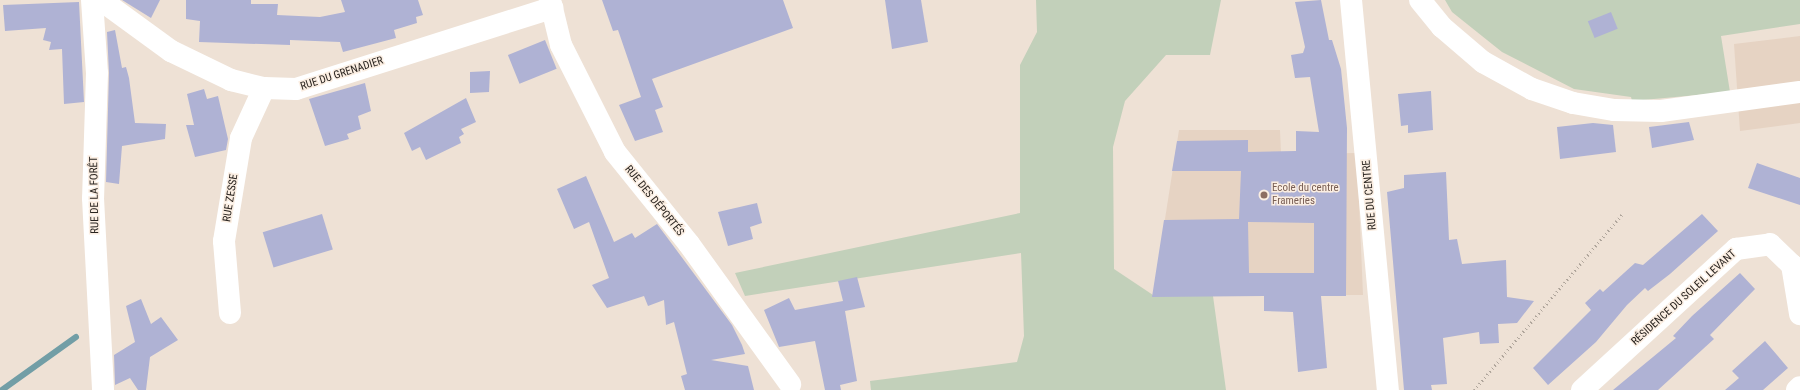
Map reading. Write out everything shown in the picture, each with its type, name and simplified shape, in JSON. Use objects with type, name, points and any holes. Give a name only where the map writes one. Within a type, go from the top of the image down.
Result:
[{"type":"street","name":"RUE DE LA FORÊT","points":[[92,0],[97,73],[93,198],[103,390]]},
{"type":"street","name":"RUE DU GRENADIER","points":[[100,0],[171,50],[232,80],[264,88],[296,89],[551,4]]},
{"type":"street","name":"RUE DU CENTRE","points":[[1351,0],[1388,390]]},
{"type":"street","points":[[1420,0],[1442,27],[1483,62],[1532,89],[1573,103],[1614,110],[1662,111],[1800,92]]},
{"type":"street","name":"RUE DES DÉPORTÉS","points":[[551,4],[561,45],[615,152],[689,244],[790,384]]},
{"type":"street","name":"RUE ZESSE","points":[[230,313],[224,242],[241,138],[264,88]]},
{"type":"street","name":"RÉSIDENCE DU SOLEIL LEVANT","points":[[1582,390],[1736,249],[1770,244],[1792,265],[1800,314]]},
{"type":"street","points":[[1797,390],[1800,386]]},
{"type":"path","points":[[1474,390],[1622,214]]},
{"type":"shaded area","points":[[1800,36],[1800,123],[1740,131],[1734,44]]},
{"type":"shaded area","name":"Ecole du centre Frameries","points":[[1179,130],[1280,130],[1281,154],[1357,153],[1363,295],[1153,295]]},
{"type":"green space","points":[[1036,0],[1221,0],[1210,55],[1166,55],[1125,101],[1113,147],[1114,269],[1153,295],[1213,296],[1226,390],[871,390],[870,381],[1017,362],[1024,336],[1021,253],[745,296],[735,273],[1020,213],[1020,65],[1037,32]]},
{"type":"green space","points":[[1445,0],[1800,0],[1800,24],[1721,36],[1730,92],[1632,101],[1631,97],[1574,89],[1502,52],[1452,12]]},
{"type":"building","points":[[122,0],[160,0],[151,18]]},
{"type":"building","points":[[186,0],[251,0],[251,4],[278,4],[277,15],[320,17],[345,12],[341,0],[418,0],[423,15],[416,17],[417,23],[394,30],[396,38],[343,52],[340,42],[290,40],[290,45],[199,42],[200,21],[186,19]]},
{"type":"building","points":[[602,0],[783,0],[793,28],[652,79],[663,107],[655,110],[663,132],[635,141],[619,105],[641,97],[618,30],[613,31]]},
{"type":"building","points":[[885,0],[921,0],[928,42],[892,49]]},
{"type":"building","name":"Ecole du centre Frameries","points":[[1321,0],[1329,40],[1332,40],[1341,69],[1347,128],[1346,296],[1321,296],[1327,368],[1298,372],[1293,312],[1264,311],[1264,296],[1152,297],[1164,220],[1239,219],[1241,171],[1172,171],[1177,141],[1248,140],[1248,152],[1296,151],[1296,131],[1319,132],[1310,77],[1295,78],[1291,55],[1303,53],[1305,47],[1295,2]],"holes":[[[1248,222],[1314,223],[1314,273],[1249,273]]]},
{"type":"building","points":[[79,2],[84,102],[64,104],[62,49],[49,50],[51,42],[43,40],[46,28],[5,31],[3,5]]},
{"type":"building","points":[[1611,12],[1618,29],[1595,38],[1588,21]]},
{"type":"building","points":[[115,30],[122,68],[126,67],[129,78],[135,123],[166,124],[165,139],[122,146],[119,184],[106,182],[109,73],[107,32]]},
{"type":"building","points":[[545,40],[557,69],[520,84],[508,55]]},
{"type":"building","points":[[490,71],[489,92],[470,93],[470,72]]},
{"type":"building","points":[[365,83],[371,111],[358,116],[361,129],[347,134],[349,139],[325,146],[309,99]]},
{"type":"building","points":[[204,89],[207,99],[218,96],[228,139],[226,150],[195,157],[186,125],[194,125],[187,94]]},
{"type":"building","points":[[1431,91],[1433,130],[1408,133],[1408,125],[1401,126],[1398,94]]},
{"type":"building","points":[[466,98],[476,122],[461,129],[464,134],[459,137],[461,143],[426,160],[420,147],[412,151],[404,133]]},
{"type":"building","points":[[1689,122],[1694,140],[1652,148],[1649,127]]},
{"type":"building","points":[[1593,123],[1613,125],[1616,152],[1560,159],[1557,127]]},
{"type":"building","points":[[1757,163],[1800,178],[1800,205],[1748,188]]},
{"type":"building","points":[[1446,172],[1449,240],[1457,239],[1462,264],[1506,260],[1507,297],[1534,301],[1517,323],[1498,324],[1499,343],[1480,344],[1479,332],[1443,338],[1447,384],[1431,385],[1432,390],[1404,390],[1387,192],[1404,188],[1404,175]]},
{"type":"building","points":[[586,176],[614,242],[632,233],[635,238],[657,224],[732,325],[745,354],[711,360],[748,366],[754,390],[685,390],[681,376],[687,374],[674,322],[666,325],[664,300],[648,306],[644,296],[607,308],[592,285],[609,278],[589,222],[574,229],[557,189]]},
{"type":"building","points":[[757,203],[762,223],[750,227],[753,239],[728,246],[718,212]]},
{"type":"building","points":[[322,214],[333,249],[274,268],[263,232]]},
{"type":"building","points":[[1702,214],[1718,231],[1670,274],[1648,291],[1645,288],[1627,305],[1596,342],[1548,385],[1533,368],[1591,310],[1585,303],[1600,289],[1603,292],[1635,263],[1643,265]]},
{"type":"building","points":[[1740,273],[1755,289],[1710,335],[1714,339],[1658,390],[1613,390],[1676,338],[1673,336],[1692,316]]},
{"type":"building","points":[[857,277],[865,307],[845,311],[857,381],[840,385],[841,390],[825,390],[815,341],[779,347],[764,310],[789,298],[795,310],[843,301],[838,281]]},
{"type":"building","points":[[141,299],[151,324],[161,317],[178,340],[150,357],[146,390],[138,390],[130,378],[115,385],[114,355],[135,342],[126,306]]},
{"type":"building","points":[[1765,341],[1788,368],[1763,390],[1725,390],[1739,378],[1732,371]]},
{"type":"waterway","points":[[2,390],[76,337]]},
{"type":"place","name":"Ecole du centre Frameries","points":[[1264,195]]}]
